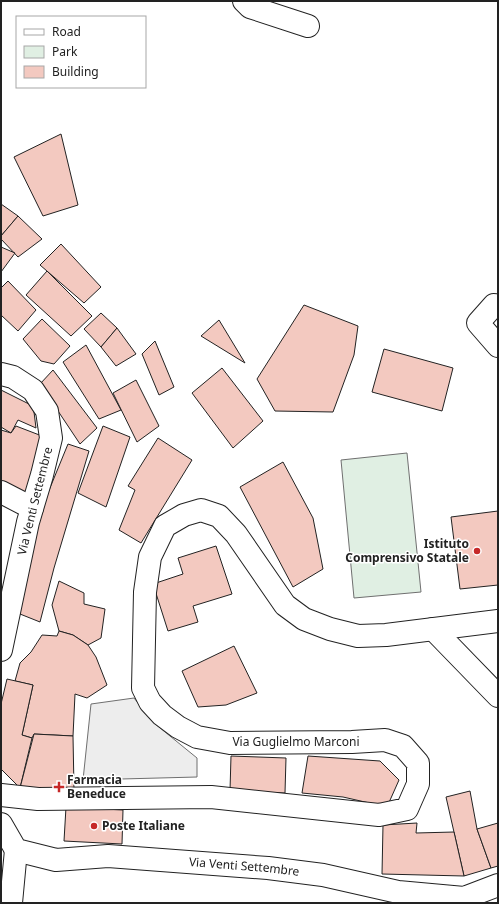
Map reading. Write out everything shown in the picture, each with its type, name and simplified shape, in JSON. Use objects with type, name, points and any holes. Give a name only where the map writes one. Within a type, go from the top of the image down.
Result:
[{"type":"street","points":[[244,1],[250,7],[308,26]]},
{"type":"street","points":[[498,306],[494,305],[478,324],[498,346]]},
{"type":"street","name":"Via Venti Settembre","points":[[1,374],[13,377],[33,390],[47,411],[51,438],[28,522],[1,650]]},
{"type":"street","points":[[1,492],[32,508]]},
{"type":"street","name":"Via Guglielmo Marconi","points":[[1,795],[38,799],[211,798],[379,815],[407,809],[418,784],[418,763],[403,746],[385,740],[352,742],[230,743],[197,737],[172,723],[150,702],[143,688],[145,592],[150,557],[165,526],[184,515],[201,510],[219,516],[236,534],[285,605],[304,619],[330,629],[358,636],[386,635],[498,621]]},
{"type":"street","points":[[433,629],[498,696]]},
{"type":"street","points":[[1,824],[16,850],[11,903]]},
{"type":"street","name":"Via Venti Settembre","points":[[16,850],[56,860],[108,856],[268,868],[323,875],[398,892],[464,898],[498,885]]},
{"type":"green space","points":[[407,453],[421,592],[354,598],[341,460]]},
{"type":"shaded area","points":[[134,698],[154,723],[197,758],[197,777],[83,780],[91,704]]},
{"type":"building","points":[[61,134],[78,205],[43,216],[14,157]]},
{"type":"building","points":[[1,204],[18,216],[1,236]]},
{"type":"building","points":[[18,216],[42,239],[18,257],[1,239],[1,236]]},
{"type":"building","points":[[61,244],[101,287],[84,303],[40,265]]},
{"type":"building","points":[[1,247],[15,253],[1,272]]},
{"type":"building","points":[[47,271],[92,316],[71,336],[26,295]]},
{"type":"building","points":[[8,281],[36,310],[18,331],[1,315],[1,288]]},
{"type":"building","points":[[304,305],[358,326],[354,355],[333,412],[275,411],[257,379]]},
{"type":"building","points":[[101,313],[117,328],[101,347],[84,329]]},
{"type":"building","points":[[42,319],[70,346],[54,364],[41,361],[23,339]]},
{"type":"building","points":[[219,320],[245,363],[201,336]]},
{"type":"building","points":[[117,328],[136,354],[116,366],[101,347]]},
{"type":"building","points":[[155,341],[174,387],[159,395],[142,354]]},
{"type":"building","points":[[86,345],[121,410],[99,419],[63,362]]},
{"type":"building","points":[[384,349],[453,368],[442,411],[372,392]]},
{"type":"building","points":[[222,368],[263,421],[233,448],[192,393]]},
{"type":"building","points":[[53,370],[97,428],[80,444],[40,384]]},
{"type":"building","points":[[136,380],[159,426],[137,442],[113,393]]},
{"type":"building","points":[[1,390],[31,405],[34,412],[36,428],[18,420],[11,433],[1,427]]},
{"type":"building","points":[[16,426],[42,436],[25,497],[1,485],[1,430],[11,433]]},
{"type":"building","points":[[103,426],[130,437],[106,507],[78,493]]},
{"type":"building","points":[[158,438],[192,460],[141,543],[119,530],[135,490],[128,486]]},
{"type":"building","points":[[68,444],[89,451],[54,568],[40,622],[15,612],[36,522]]},
{"type":"building","points":[[283,462],[313,518],[323,569],[293,587],[240,487]]},
{"type":"building","name":"Istituto Comprensivo Statale","points":[[498,511],[498,585],[460,589],[451,517]]},
{"type":"building","points":[[216,546],[232,594],[193,606],[198,622],[168,631],[153,584],[183,574],[178,558]]},
{"type":"building","points":[[59,581],[84,593],[84,604],[105,609],[101,638],[88,645],[73,635],[59,631],[52,605]]},
{"type":"building","points":[[59,631],[73,635],[88,645],[96,657],[107,685],[87,698],[75,694],[73,736],[34,734],[32,738],[22,735],[33,685],[15,681],[20,663],[31,652],[42,635],[57,636]]},
{"type":"building","points":[[234,646],[257,693],[226,705],[198,707],[182,671]]},
{"type":"building","points":[[7,679],[33,685],[22,735],[32,738],[20,788],[1,769],[1,704]]},
{"type":"building","points":[[34,734],[73,736],[74,789],[20,788]]},
{"type":"building","points":[[231,756],[286,758],[285,793],[230,791]]},
{"type":"building","points":[[308,756],[380,761],[399,780],[387,807],[343,797],[302,793]]},
{"type":"building","points":[[470,791],[477,829],[491,868],[464,876],[446,797]]},
{"type":"building","name":"Poste Italiane","points":[[66,807],[123,810],[122,844],[64,841]]},
{"type":"building","points":[[417,823],[416,833],[454,832],[464,876],[382,874],[383,825]]},
{"type":"building","points":[[498,823],[498,866],[491,868],[477,829]]},
{"type":"place","name":"Istituto Comprensivo Statale","points":[[477,551]]},
{"type":"place","name":"Farmacia Beneduce","points":[[59,787]]},
{"type":"place","name":"Poste Italiane","points":[[94,826]]}]
